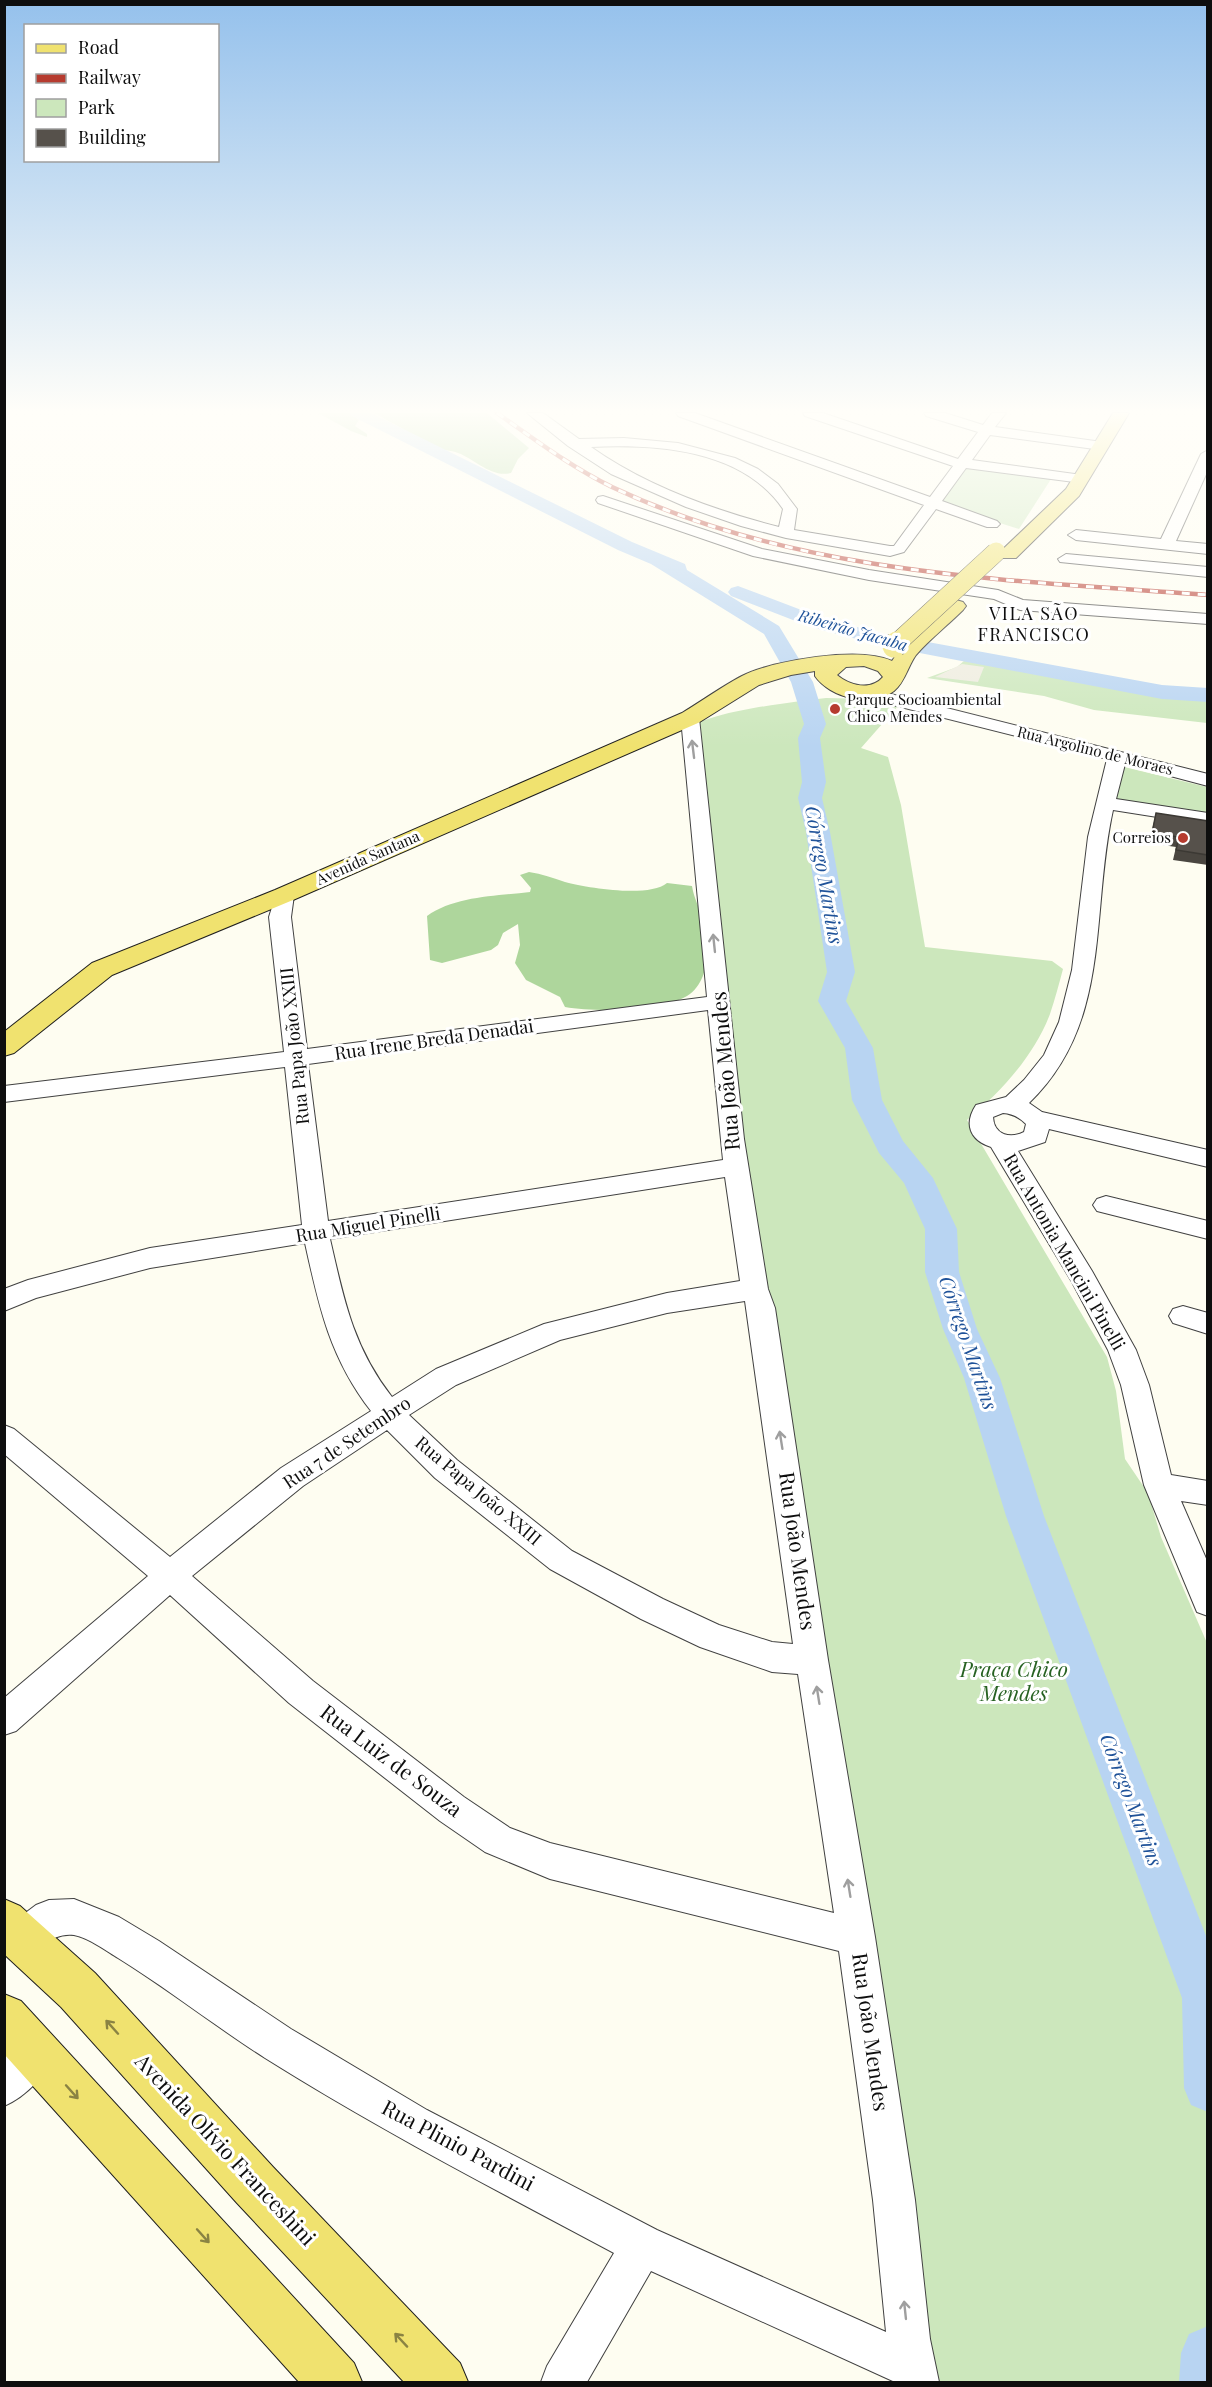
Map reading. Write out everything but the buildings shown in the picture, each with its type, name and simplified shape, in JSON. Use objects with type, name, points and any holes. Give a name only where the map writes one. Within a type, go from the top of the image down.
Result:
[{"type":"main road","name":"Avenida Santana","points":[[6,1043],[102,969],[276,905],[690,718],[742,686],[798,675],[848,660],[880,655],[902,648],[1033,524]]},
{"type":"main road","name":"Avenida Santana","points":[[798,675],[859,691],[878,690],[893,680],[903,657],[902,648]]},
{"type":"main road","name":"Avenida Santana","points":[[848,660],[879,663],[890,669],[893,680]]},
{"type":"main road","points":[[835,685],[826,676],[826,670],[848,660]]},
{"type":"main road","name":"Avenida Olívio Franceshini","points":[[13,1931],[78,1990],[255,2186],[441,2382]]},
{"type":"main road","points":[[15,2052],[335,2382]]},
{"type":"street","points":[[673,524],[758,554],[998,596],[1020,605],[1208,619]]},
{"type":"street","points":[[752,524],[881,551],[899,549],[917,524]]},
{"type":"street","points":[[786,533],[787,524]]},
{"type":"street","points":[[1173,544],[1170,535],[1175,524]]},
{"type":"street","points":[[1076,536],[1208,549]]},
{"type":"street","points":[[1173,544],[1208,544]]},
{"type":"street","points":[[1066,559],[1208,573]]},
{"type":"street","name":"Rua Argolino de Moraes","points":[[893,680],[900,695],[912,703]]},
{"type":"street","name":"Rua Argolino de Moraes","points":[[859,691],[1208,780]]},
{"type":"street","name":"Rua João Mendes","points":[[690,718],[736,1167],[755,1289],[762,1319],[812,1660],[856,1937],[894,2200],[908,2339],[916,2375]]},
{"type":"street","points":[[1011,1106],[1034,1085],[1060,1048],[1078,994],[1087,942],[1098,836],[1117,757]]},
{"type":"street","points":[[1107,803],[1208,819]]},
{"type":"street","name":"Rua Papa João XXIII","points":[[276,905],[316,1233],[330,1296],[344,1343],[368,1387],[390,1415],[446,1469],[561,1560],[652,1609],[711,1637],[772,1657],[812,1660]]},
{"type":"street","name":"Rua Irene Breda Denadai","points":[[4,1094],[719,1002]]},
{"type":"street","points":[[1037,1124],[1030,1140],[1023,1143],[999,1141],[983,1130],[981,1117],[992,1107],[1011,1106],[1029,1113],[1037,1124],[1208,1170]]},
{"type":"street","points":[[1037,1124],[1208,1159]]},
{"type":"street","name":"Rua Antonia Mancini Pinelli","points":[[999,1141],[1083,1278],[1122,1350],[1135,1385],[1159,1485],[1208,1602]]},
{"type":"street","name":"Rua Miguel Pinelli","points":[[4,1301],[28,1290],[150,1257],[736,1167]]},
{"type":"street","points":[[1106,1205],[1208,1230]]},
{"type":"street","name":"Rua 7 de Setembro","points":[[4,1720],[170,1576],[292,1477],[446,1377],[554,1331],[667,1303],[755,1289]]},
{"type":"street","name":"Rua Luiz de Souza","points":[[4,1437],[170,1576],[301,1692],[452,1809],[498,1839],[550,1861],[856,1937]]},
{"type":"street","points":[[1159,1485],[1208,1493]]},
{"type":"street","name":"Rua Plinio Pardini","points":[[13,1931],[50,1918],[74,1917],[106,1930],[340,2081],[413,2124],[642,2245],[916,2375]]},
{"type":"street","points":[[563,2382],[642,2245]]},
{"type":"green space","points":[[1004,524],[1022,524],[1019,529]]},
{"type":"green space","points":[[965,660],[1207,700],[1207,723],[1094,710],[1044,696],[927,678],[957,667]]},
{"type":"green space","name":"Praça Chico Mendes","points":[[826,698],[874,699],[898,706],[861,748],[888,757],[901,805],[925,947],[1052,961],[1063,969],[1050,1014],[1026,1059],[992,1098],[967,1120],[1107,1357],[1116,1391],[1125,1459],[1148,1493],[1161,1537],[1207,1643],[1207,2382],[933,2382],[760,1282],[694,725],[739,711]]},
{"type":"green space","points":[[1116,765],[1207,787],[1207,814],[1111,798]]},
{"type":"green space","points":[[529,872],[603,889],[647,890],[667,883],[692,886],[705,925],[707,941],[705,971],[696,988],[687,996],[676,1001],[645,1008],[593,1010],[565,1007],[560,997],[526,980],[515,963],[520,945],[518,924],[503,933],[498,945],[491,950],[442,963],[430,960],[427,916],[450,904],[490,896],[530,892],[531,888],[520,875]]},
{"type":"shaded area","points":[[962,664],[984,667],[978,682],[935,677]]},
{"type":"waterway","name":"Ribeirão Jacuba","points":[[582,524],[625,546],[678,568]]},
{"type":"waterway","name":"Córrego Martins","points":[[659,561],[772,630],[802,682],[815,724],[809,738],[814,782],[810,798],[818,832],[841,972],[832,1001],[859,1048],[867,1100],[890,1146],[917,1178],[941,1229],[942,1272],[960,1329],[982,1378],[1025,1516],[1206,1998],[1208,2088]]},
{"type":"waterway","name":"Ribeirão Jacuba","points":[[738,592],[818,623],[883,640],[1162,692],[1208,695]]},
{"type":"waterway","name":"Córrego Martins","points":[[1206,2382],[1208,2353]]},
{"type":"railway","points":[[709,524],[755,539],[829,556],[904,568],[1056,584],[1208,595]]},
{"type":"place","name":"Parque Socioambiental Chico Mendes","points":[[835,709]]},
{"type":"place","name":"Correios","points":[[1183,838]]},
{"type":"district","name":"VILA SÃO FRANCISCO","points":[[1034,624]]}]
